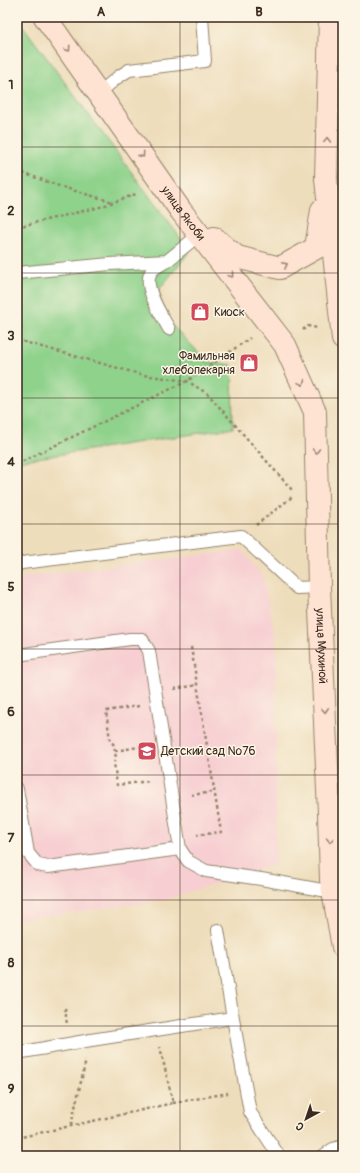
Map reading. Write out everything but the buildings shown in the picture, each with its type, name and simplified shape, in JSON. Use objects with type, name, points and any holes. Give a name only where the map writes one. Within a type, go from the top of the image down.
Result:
[{"type":"main road","name":"улица Якоби","points":[[45,17],[181,211],[285,344],[314,412]]},
{"type":"main road","points":[[181,211],[236,257],[280,268],[316,248],[326,179],[336,75],[330,17]]},
{"type":"main road","points":[[326,179],[343,339]]},
{"type":"main road","name":"улица Мухиной","points":[[314,412],[319,587],[329,813],[335,884],[343,947]]},
{"type":"lane","points":[[98,93],[129,70],[204,61],[202,17]]},
{"type":"lane","points":[[168,329],[149,289],[148,282],[151,272],[200,234]]},
{"type":"lane","points":[[17,273],[110,264],[166,261]]},
{"type":"lane","points":[[17,565],[22,563],[242,536],[297,588],[319,587]]},
{"type":"lane","points":[[17,655],[130,639],[142,639],[150,651],[179,843],[188,861],[206,871],[261,879],[335,884]]},
{"type":"lane","points":[[17,790],[28,853],[38,865],[48,867],[179,843]]},
{"type":"lane","points":[[218,930],[250,1112],[279,1156]]},
{"type":"lane","points":[[17,1053],[233,1018]]},
{"type":"lane","points":[[323,1156],[333,1148],[343,1146]]},
{"type":"path","points":[[17,171],[62,187],[114,202]]},
{"type":"path","points":[[17,227],[92,209],[136,194]]},
{"type":"path","points":[[301,331],[307,326],[323,328]]},
{"type":"path","points":[[17,464],[187,381],[251,337]]},
{"type":"path","points":[[17,340],[143,375],[187,381],[208,394],[296,494],[242,536]]},
{"type":"path","points":[[179,843],[221,832],[191,647]]},
{"type":"path","points":[[157,703],[106,711],[110,740],[114,745],[115,751],[116,758],[114,762],[117,785],[169,779]]},
{"type":"path","points":[[115,751],[163,742]]},
{"type":"path","points":[[172,797],[214,792]]},
{"type":"path","points":[[156,1031],[173,1103]]},
{"type":"path","points":[[71,1125],[91,1040]]},
{"type":"path","points":[[17,1138],[173,1103],[246,1089]]},
{"type":"shaded area","name":"Детский сад №76","points":[[242,550],[263,577],[276,639],[276,864],[164,900],[17,920],[17,578]]},
{"type":"green space","points":[[17,18],[190,251],[149,302],[208,362],[232,365],[233,428],[17,461]]},
{"type":"place","name":"Киоск","points":[[200,312]]},
{"type":"place","name":"Фамильная хлебопекарня","points":[[249,363]]},
{"type":"place","name":"Детский сад №76","points":[[147,751]]}]
